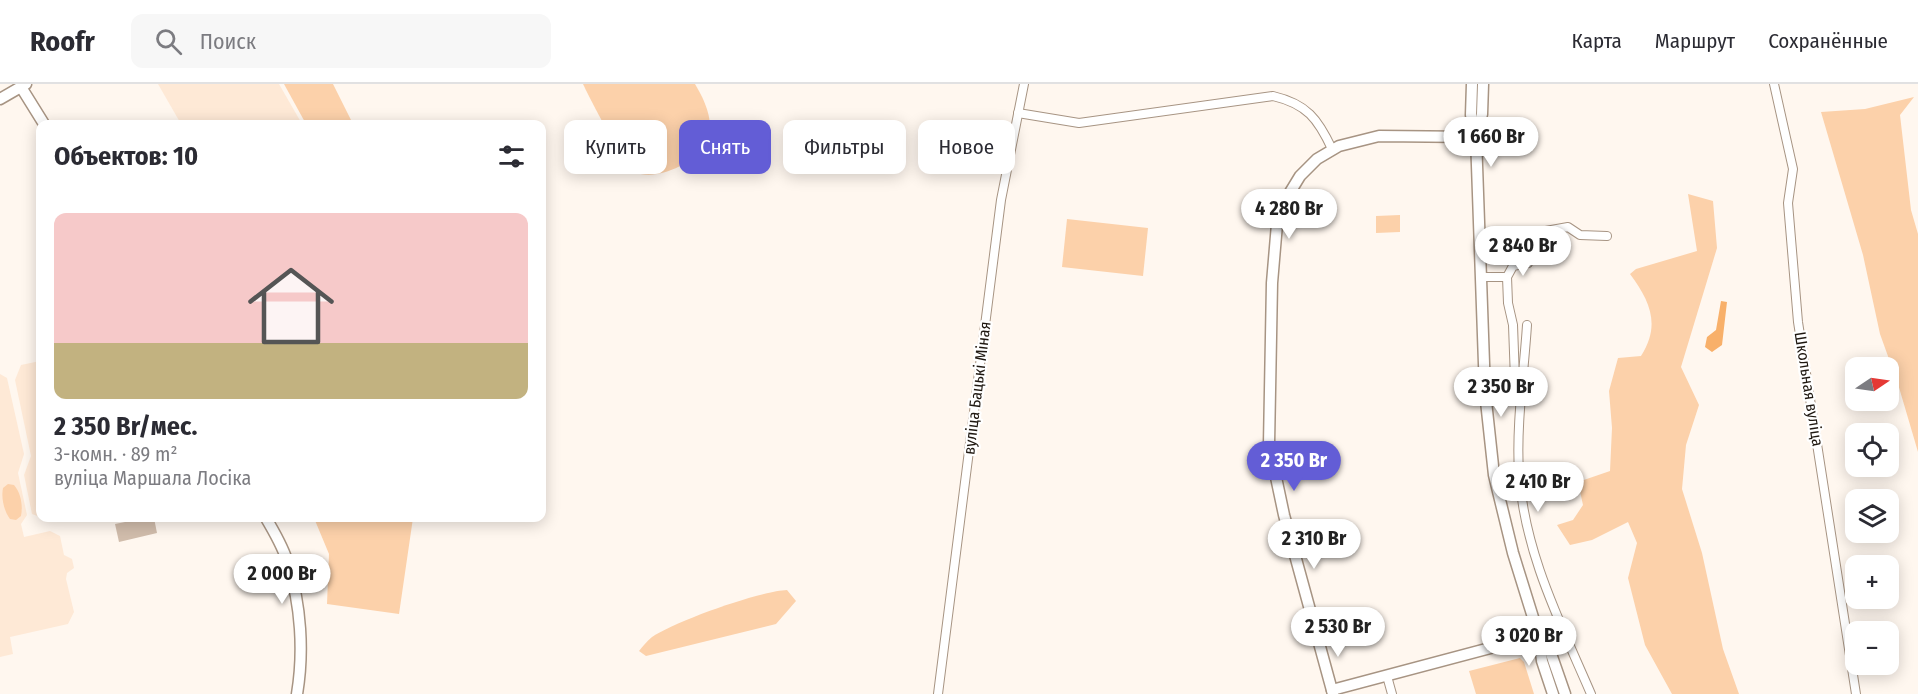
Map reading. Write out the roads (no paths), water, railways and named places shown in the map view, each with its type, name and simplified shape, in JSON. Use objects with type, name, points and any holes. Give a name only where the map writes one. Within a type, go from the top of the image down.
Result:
[{"type":"main road","points":[[1472,84],[1471,115],[1476,137],[1485,392],[1494,475],[1513,553],[1539,635],[1542,661],[1552,694]]},
{"type":"main road","points":[[1476,137],[1482,114],[1483,84]]},
{"type":"main road","points":[[0,99],[24,86],[42,120]]},
{"type":"main road","points":[[1476,137],[1379,136],[1355,141],[1317,159],[1300,176],[1286,199],[1277,224],[1272,283],[1269,444],[1277,485],[1332,692],[1539,635]]},
{"type":"main road","points":[[268,522],[288,562],[295,591],[300,656],[297,694]]},
{"type":"main road","points":[[1539,635],[1549,648],[1566,694]]},
{"type":"street","name":"вуліца Бацькі Міная","points":[[938,694],[1001,200],[1024,84]]},
{"type":"street","name":"Школьная вуліца","points":[[1774,84],[1794,169],[1788,203],[1798,322],[1856,694]]},
{"type":"street","points":[[1018,113],[1079,123],[1274,96],[1293,100],[1308,112],[1325,134],[1332,150]]},
{"type":"street","points":[[1522,394],[1515,380],[1513,325],[1508,303],[1507,277],[1513,266],[1528,263],[1529,234],[1568,227],[1580,236],[1607,236]]},
{"type":"street","points":[[1480,277],[1507,277]]},
{"type":"street","points":[[1527,325],[1519,471],[1525,517],[1535,556],[1561,628],[1591,694]]},
{"type":"street","points":[[1539,635],[1561,628]]},
{"type":"street","points":[[1387,676],[1392,694]]}]
